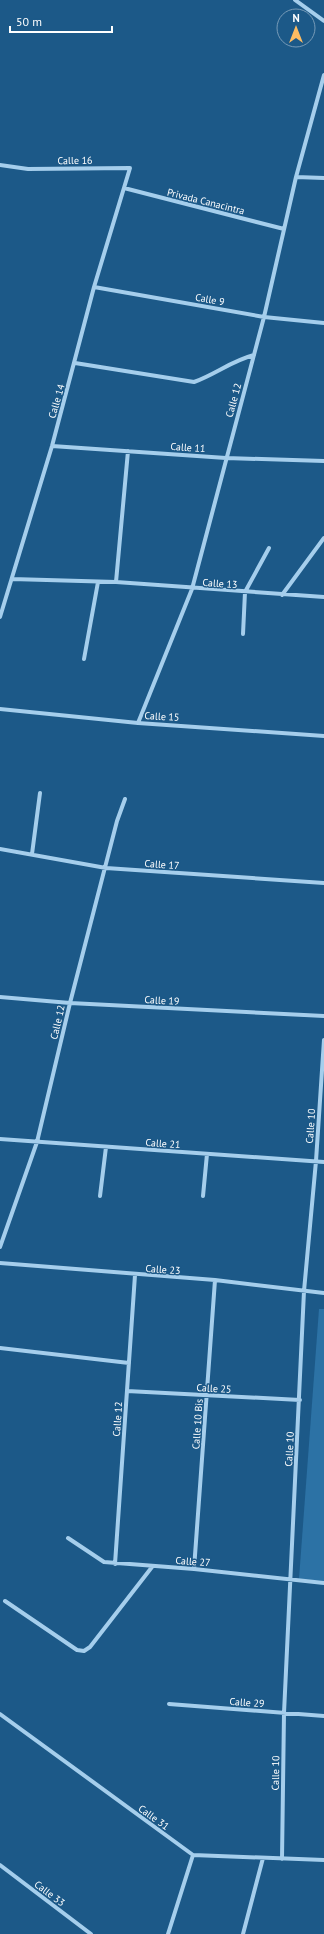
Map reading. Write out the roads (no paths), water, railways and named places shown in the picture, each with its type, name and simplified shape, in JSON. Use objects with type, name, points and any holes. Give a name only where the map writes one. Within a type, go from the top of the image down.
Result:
[{"type":"street","points":[[295,0],[324,21]]},
{"type":"street","name":"Calle 12","points":[[138,723],[192,589],[254,356],[296,177],[324,75]]},
{"type":"street","name":"Calle 16","points":[[0,165],[28,169],[130,168],[124,188]]},
{"type":"street","points":[[296,177],[324,178]]},
{"type":"street","name":"Privada Canacintra","points":[[124,188],[284,229]]},
{"type":"street","name":"Calle 14","points":[[0,617],[52,446],[94,286],[124,188]]},
{"type":"street","name":"Calle 9","points":[[94,286],[264,317],[324,323]]},
{"type":"street","points":[[75,362],[194,382],[210,376],[237,360],[254,356]]},
{"type":"street","name":"Calle 11","points":[[52,446],[226,458],[324,461]]},
{"type":"street","points":[[116,582],[128,451]]},
{"type":"street","points":[[282,595],[324,538]]},
{"type":"street","points":[[243,634],[245,592],[269,548]]},
{"type":"street","name":"Calle 13","points":[[12,579],[116,582],[192,589],[323,596]]},
{"type":"street","points":[[84,659],[98,582]]},
{"type":"street","name":"Calle 15","points":[[0,709],[138,723],[324,736]]},
{"type":"street","points":[[32,854],[40,793]]},
{"type":"street","name":"Calle 12","points":[[0,1247],[37,1142],[70,1003],[124,799]]},
{"type":"street","name":"Calle 17","points":[[0,849],[106,868],[324,883]]},
{"type":"street","name":"Calle 19","points":[[0,997],[70,1003],[324,1016]]},
{"type":"street","name":"Calle 10","points":[[282,1859],[284,1713],[304,1291],[316,1162],[324,1040]]},
{"type":"street","name":"Calle 21","points":[[0,1139],[324,1162]]},
{"type":"street","points":[[100,1196],[106,1147]]},
{"type":"street","points":[[204,1196],[207,1154]]},
{"type":"street","name":"Calle 23","points":[[0,1264],[215,1280],[324,1292]]},
{"type":"street","name":"Calle 12","points":[[116,1564],[135,1274]]},
{"type":"street","name":"Calle 10 Bis","points":[[194,1569],[215,1280]]},
{"type":"street","points":[[0,1348],[129,1363]]},
{"type":"street","name":"Calle 25","points":[[127,1391],[300,1400]]},
{"type":"street","name":"Calle 27","points":[[68,1538],[104,1562],[152,1567],[194,1569],[324,1583]]},
{"type":"street","points":[[5,1601],[77,1650],[84,1651],[90,1647],[152,1567]]},
{"type":"street","name":"Calle 29","points":[[169,1704],[324,1716]]},
{"type":"street","name":"Calle 31","points":[[0,1714],[193,1855]]},
{"type":"street","points":[[168,1934],[193,1855],[324,1860]]},
{"type":"street","points":[[244,1934],[263,1858]]},
{"type":"street","name":"Calle 33","points":[[0,1865],[91,1934]]}]
